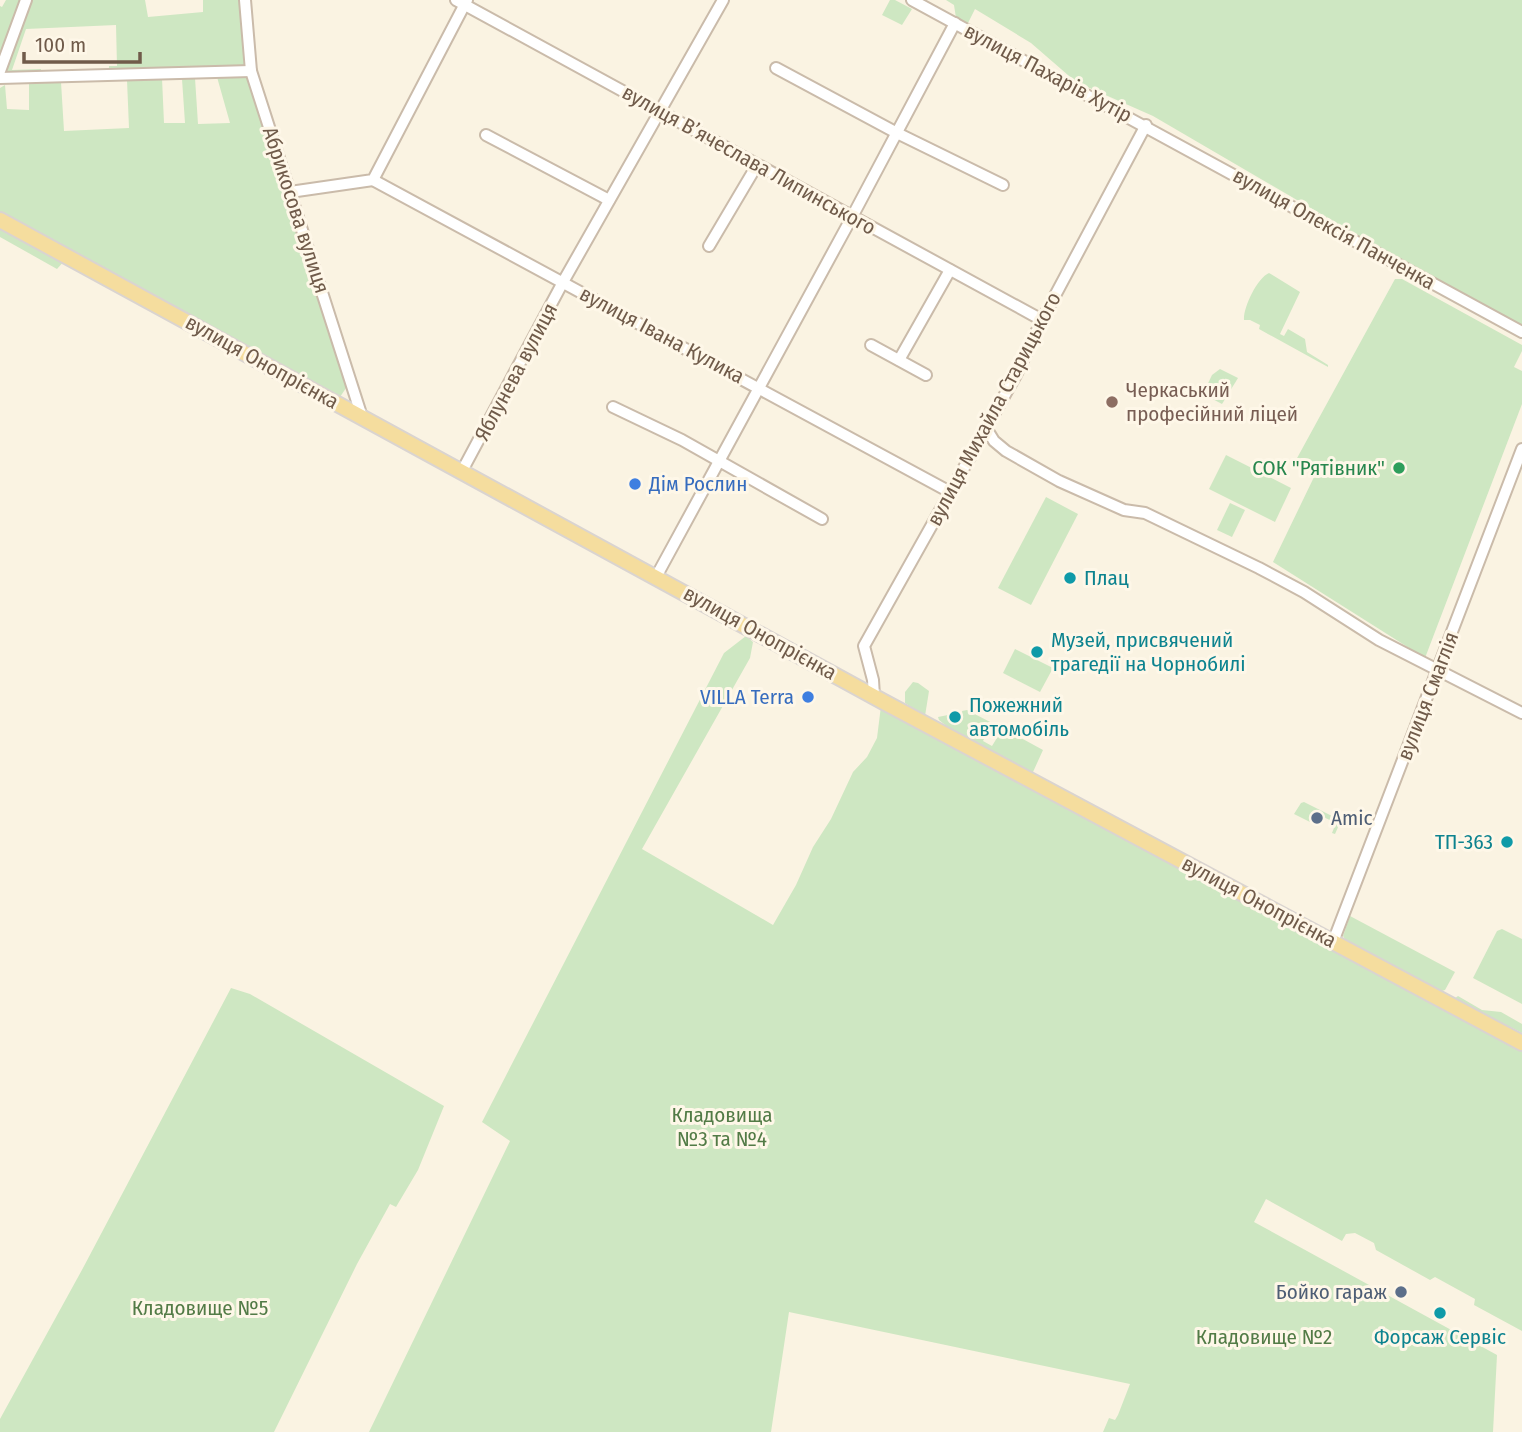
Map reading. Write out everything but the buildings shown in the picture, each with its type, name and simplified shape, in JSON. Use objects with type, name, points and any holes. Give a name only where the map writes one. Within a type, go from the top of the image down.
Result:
[{"type":"main road","name":"вулиця Онопрієнка","points":[[0,220],[874,696],[1522,1043]]},
{"type":"street","points":[[0,71],[26,0]]},
{"type":"street","name":"Абрикосова вулиця","points":[[245,0],[251,71],[362,417]]},
{"type":"street","name":"Яблунева вулиця","points":[[462,471],[609,200],[723,0]]},
{"type":"street","name":"вулиця Пахарів Хутір","points":[[912,0],[1146,125]]},
{"type":"street","points":[[290,192],[373,180],[462,2]]},
{"type":"street","name":"вулиця Вʼячеслава Липинського","points":[[462,2],[1042,320]]},
{"type":"street","points":[[656,577],[955,23]]},
{"type":"street","points":[[776,68],[897,133],[1003,185]]},
{"type":"street","points":[[0,78],[251,71]]},
{"type":"street","name":"вулиця Михайла Старицького","points":[[874,696],[873,680],[864,646],[986,428],[1146,125]]},
{"type":"street","name":"вулиця Олексія Панченка","points":[[1146,125],[1522,332]]},
{"type":"street","points":[[486,135],[609,200]]},
{"type":"street","points":[[709,246],[757,164]]},
{"type":"street","name":"вулиця Івана Кулика","points":[[373,180],[950,492]]},
{"type":"street","points":[[899,360],[950,270]]},
{"type":"street","points":[[871,345],[926,375]]},
{"type":"street","points":[[612,407],[720,461],[822,519]]},
{"type":"street","points":[[986,428],[994,441],[1006,451],[1049,476],[1124,510],[1145,513],[1259,568],[1304,592],[1379,640],[1522,713]]},
{"type":"street","name":"вулиця Смаглія","points":[[1333,942],[1522,449]]},
{"type":"green space","points":[[6,0],[23,0],[0,58],[0,6],[2,7]]},
{"type":"green space","points":[[29,0],[145,0],[148,17],[203,12],[203,0],[241,0],[245,64],[109,73],[109,66],[117,66],[116,25],[26,29],[12,70],[41,69],[41,74],[39,76],[3,72]]},
{"type":"green space","points":[[890,0],[912,9],[902,25],[882,15]]},
{"type":"green space","points":[[946,0],[1522,0],[1522,326],[1386,252],[1153,116],[1076,82],[1031,43],[975,9],[968,23],[956,18],[954,5]]},
{"type":"green space","points":[[246,76],[346,388],[340,397],[0,212],[0,88],[5,85],[7,109],[29,110],[29,83],[61,82],[64,131],[129,128],[127,80],[162,78],[164,123],[185,123],[182,79],[195,78],[198,124],[230,123],[217,77]]},
{"type":"green space","points":[[0,226],[65,260],[57,269],[0,237]]},
{"type":"green space","points":[[1269,273],[1300,292],[1280,334],[1284,336],[1288,329],[1305,339],[1307,352],[1328,367],[1259,329],[1260,325],[1244,320],[1252,294]]},
{"type":"green space","name":"СОК \"Рятівник\"","points":[[1395,279],[1402,279],[1522,345],[1514,367],[1522,371],[1522,404],[1425,658],[1273,562],[1315,475],[1297,465],[1296,460]]},
{"type":"green space","points":[[1220,369],[1238,378],[1222,404],[1203,394],[1212,375]]},
{"type":"green space","points":[[1226,455],[1291,488],[1275,522],[1209,489]]},
{"type":"green space","points":[[1046,497],[1078,514],[1031,605],[998,588]]},
{"type":"green space","points":[[1230,503],[1245,510],[1232,537],[1217,530]]},
{"type":"green space","points":[[746,636],[753,642],[750,658],[642,849],[773,925],[796,885],[813,847],[831,819],[853,772],[867,757],[877,738],[881,706],[1047,794],[1076,814],[1108,827],[1522,1049],[1522,1331],[1474,1305],[1475,1299],[1435,1277],[1430,1280],[1376,1250],[1374,1243],[1355,1233],[1346,1234],[1342,1241],[1266,1199],[1254,1222],[1497,1355],[1493,1432],[1103,1432],[1109,1418],[1115,1420],[1118,1415],[1130,1384],[789,1312],[771,1432],[369,1432],[510,1141],[482,1122],[724,653]]},
{"type":"green space","points":[[1015,649],[1053,668],[1040,692],[1003,673]]},
{"type":"green space","points":[[913,682],[929,691],[925,716],[905,703],[905,692]]},
{"type":"green space","points":[[967,710],[992,723],[983,741],[992,746],[1003,728],[1043,750],[1033,772],[1030,773],[954,732],[938,717],[948,715],[950,720],[963,717],[962,711]]},
{"type":"green space","points":[[1304,802],[1338,819],[1339,825],[1335,834],[1332,833],[1336,823],[1315,813],[1310,822],[1294,814]]},
{"type":"green space","points":[[1350,916],[1455,972],[1445,990],[1439,992],[1347,942],[1343,936]]},
{"type":"green space","points":[[1502,929],[1522,939],[1522,1004],[1473,978],[1497,931]]},
{"type":"green space","name":"Кладовище №5","points":[[231,988],[250,994],[444,1106],[418,1170],[396,1207],[390,1204],[357,1264],[274,1432],[0,1432],[0,1419]]},
{"type":"green space","points":[[1458,996],[1482,1010],[1501,1012],[1522,1024],[1522,1033],[1454,999]]},
{"type":"place","name":"Черкаський професійний ліцей","points":[[1112,402]]},
{"type":"place","name":"СОК \"Рятівник\"","points":[[1399,468]]},
{"type":"place","name":"Дім Рослин","points":[[635,484]]},
{"type":"place","name":"Плац","points":[[1070,578]]},
{"type":"place","name":"Музей, присвячений трагедії на Чорнобилі","points":[[1037,652]]},
{"type":"place","name":"VILLA Terra","points":[[808,697]]},
{"type":"place","name":"Пожежний автомобіль","points":[[955,717]]},
{"type":"place","name":"Amic","points":[[1317,818]]},
{"type":"place","name":"ТП-363","points":[[1507,842]]},
{"type":"place","name":"Бойко гараж","points":[[1401,1292]]},
{"type":"place","name":"Форсаж Сервіс","points":[[1440,1313]]},
{"type":"park label","name":"Кладовища №3 та №4","points":[[722,1127]]},
{"type":"park label","name":"Кладовище №2","points":[[1264,1337]]}]
